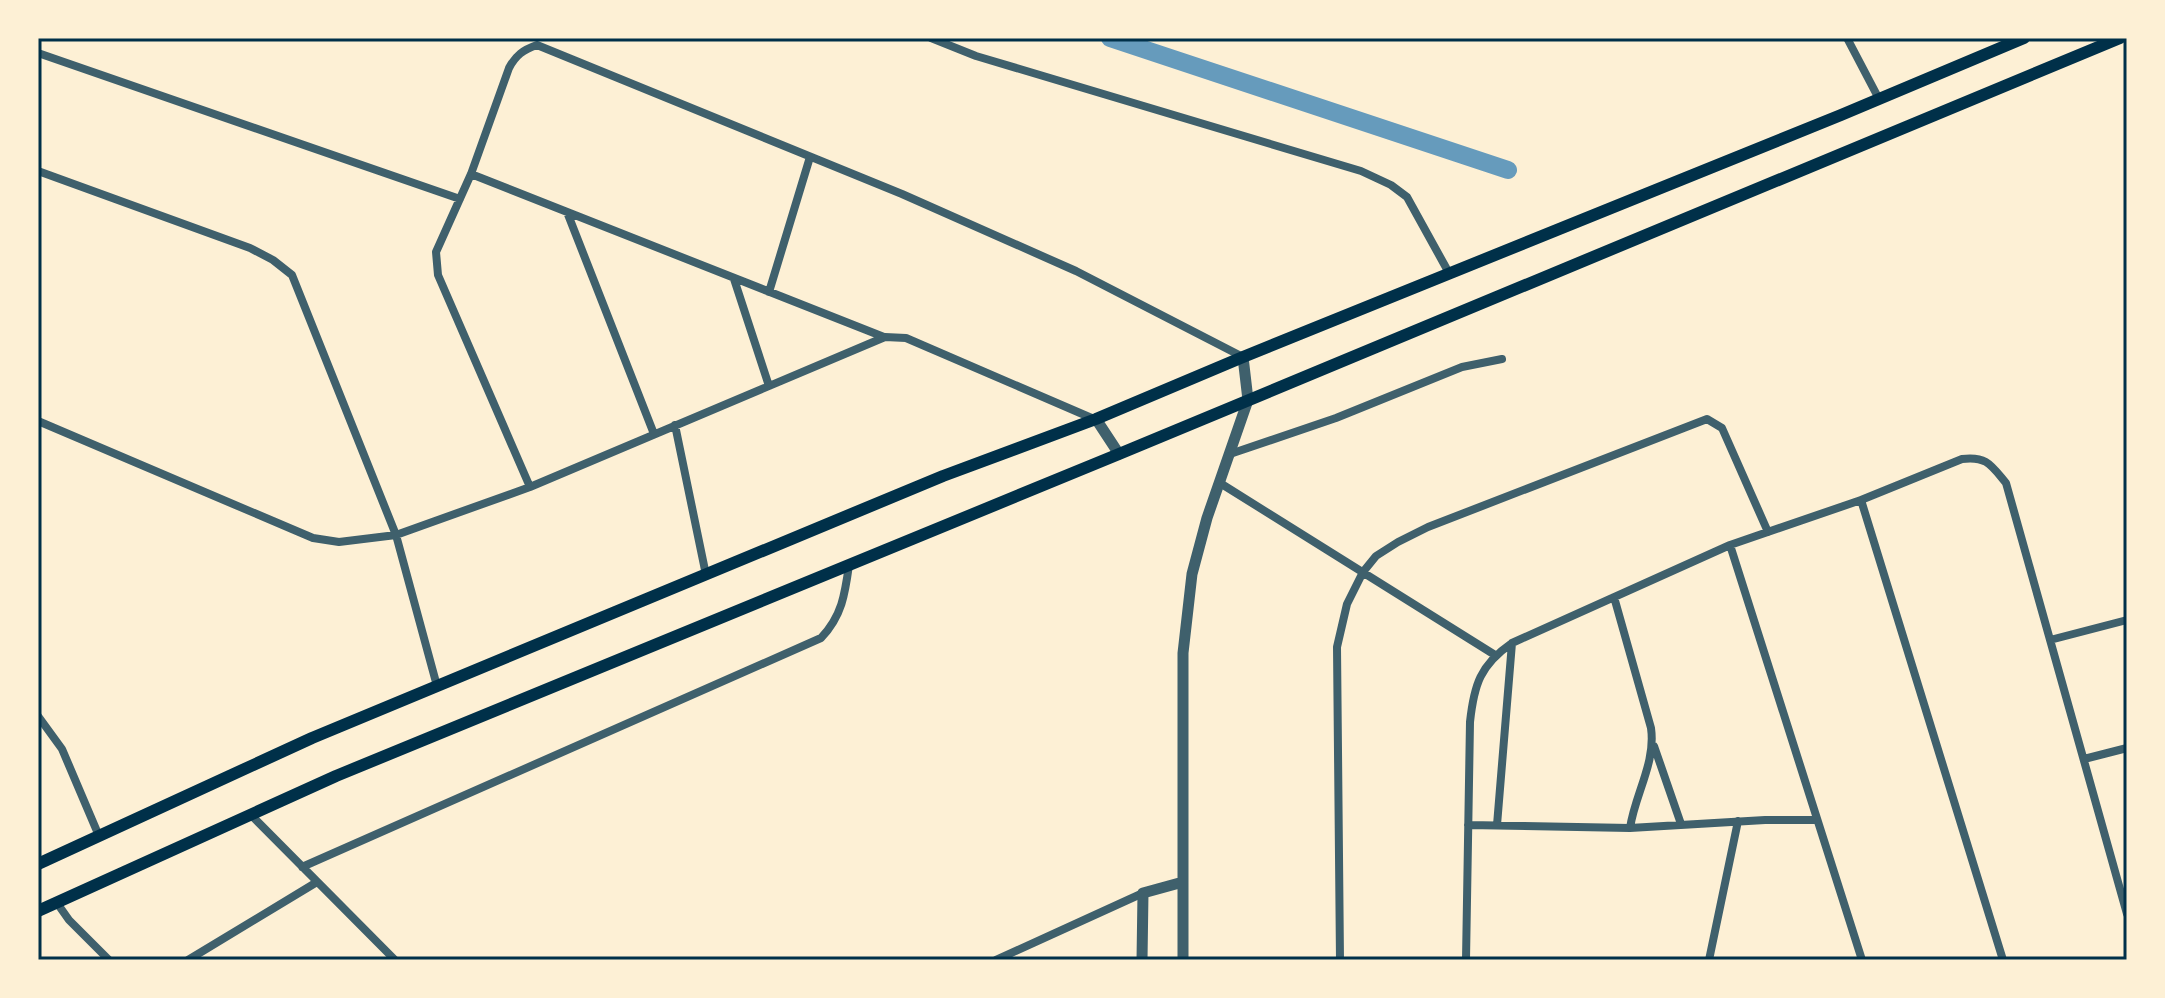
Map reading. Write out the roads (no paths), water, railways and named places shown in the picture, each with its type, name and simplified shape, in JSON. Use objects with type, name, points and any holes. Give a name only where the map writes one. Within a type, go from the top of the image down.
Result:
[{"type":"main road","points":[[38,864],[312,738],[437,686],[943,476],[1096,419],[2024,38]]},
{"type":"main road","points":[[38,911],[336,776],[2120,38]]},
{"type":"street","points":[[931,38],[976,56],[1361,171],[1391,185],[1407,197],[1449,273]]},
{"type":"street","points":[[1847,38],[1879,99]]},
{"type":"street","points":[[530,487],[438,275],[436,252],[471,174],[509,68],[519,54],[534,42],[1076,271],[1243,357],[1248,400],[1200,546],[1187,604],[1183,653],[1183,960]]},
{"type":"street","points":[[38,53],[460,199]]},
{"type":"street","points":[[769,292],[810,157]]},
{"type":"street","points":[[38,171],[250,248],[292,275],[396,535],[437,686]]},
{"type":"street","points":[[471,174],[885,337],[906,338],[1096,419],[1119,454]]},
{"type":"street","points":[[567,212],[654,434]]},
{"type":"street","points":[[734,279],[769,386]]},
{"type":"street","points":[[38,421],[313,538],[339,542],[396,535],[530,487],[885,337]]},
{"type":"street","points":[[1230,454],[1336,418],[1462,367],[1502,359]]},
{"type":"street","points":[[1340,960],[1337,647],[1347,604],[1363,572],[1376,556],[1428,527],[1707,419],[1722,428],[1768,532]]},
{"type":"street","points":[[675,425],[706,575]]},
{"type":"street","points":[[1466,960],[1473,695],[1479,678],[1495,655],[1512,643],[1730,545],[1861,500],[1962,459],[1978,457],[1989,463],[2006,483],[2127,914]]},
{"type":"street","points":[[1220,483],[1495,655]]},
{"type":"street","points":[[1861,500],[2003,960]]},
{"type":"street","points":[[1730,545],[1862,960]]},
{"type":"street","points":[[302,867],[821,638],[834,625],[843,608],[849,565]]},
{"type":"street","points":[[1614,597],[1654,746],[1681,824]]},
{"type":"street","points":[[2050,640],[2127,620]]},
{"type":"street","points":[[1497,825],[1512,643]]},
{"type":"street","points":[[38,716],[62,749],[99,836]]},
{"type":"street","points":[[1630,828],[1633,808],[1654,746]]},
{"type":"street","points":[[2084,759],[2127,748]]},
{"type":"street","points":[[251,815],[395,960]]},
{"type":"street","points":[[1468,825],[1630,828],[1816,820]]},
{"type":"street","points":[[1709,960],[1738,821]]},
{"type":"street","points":[[188,960],[317,882]]},
{"type":"street","points":[[996,960],[1143,893],[1183,882]]},
{"type":"street","points":[[1142,960],[1143,893]]},
{"type":"street","points":[[57,903],[104,959]]},
{"type":"waterway","points":[[1110,38],[1508,170]]}]
